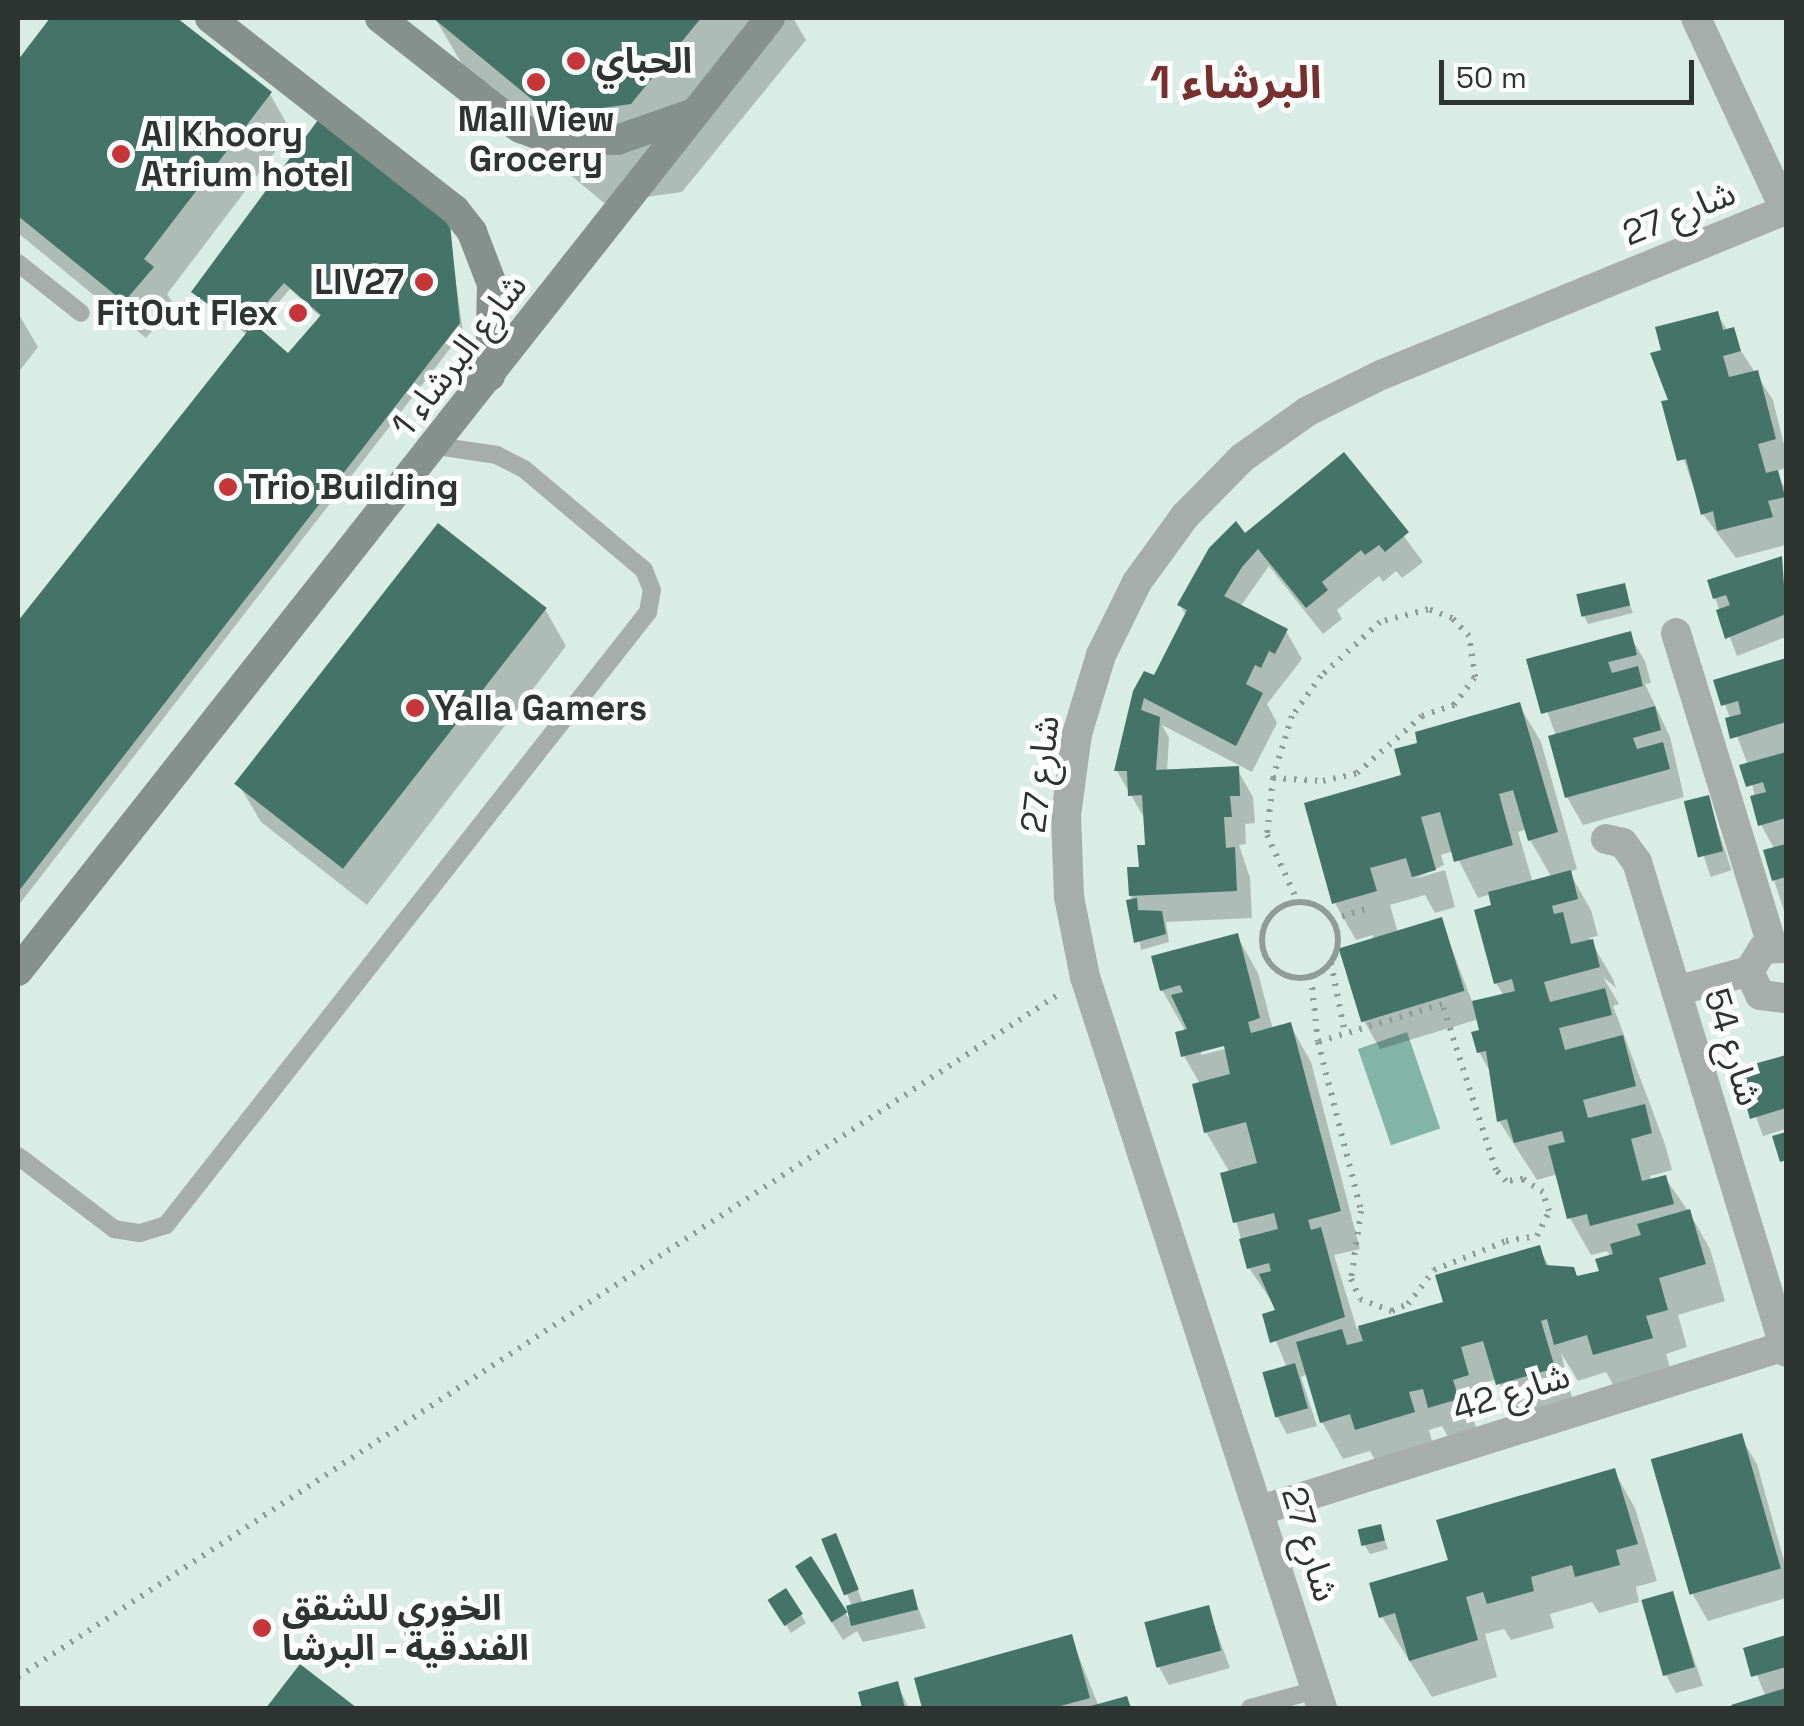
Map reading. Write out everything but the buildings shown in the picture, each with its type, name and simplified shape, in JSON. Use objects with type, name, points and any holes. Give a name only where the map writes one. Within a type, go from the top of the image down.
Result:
[{"type":"street","points":[[210,18],[455,210],[472,232],[492,284],[490,376]]},
{"type":"street","points":[[380,18],[520,128],[551,140],[617,140],[694,113]]},
{"type":"street","name":"شارع البرشاء 1","points":[[18,971],[770,18]]},
{"type":"street","points":[[1696,18],[1786,211]]},
{"type":"street","name":"شارع 27","points":[[1319,1699],[1085,977],[1069,897],[1066,815],[1078,734],[1108,640],[1138,582],[1185,516],[1242,458],[1308,411],[1381,374],[1786,211]]},
{"type":"street","points":[[1676,632],[1779,947],[1756,955],[1751,980]]},
{"type":"street","name":"شارع 54","points":[[1606,839],[1634,854],[1786,1349]]},
{"type":"street","points":[[1679,1000],[1751,980]]},
{"type":"street","points":[[1751,980],[1768,1000],[1786,998]]},
{"type":"street","name":"شارع 42","points":[[1260,1510],[1786,1349]]},
{"type":"lane","points":[[18,263],[81,313]]},
{"type":"lane","points":[[18,1156],[114,1229],[140,1233],[166,1225],[648,612],[652,590],[644,570],[524,469],[497,455],[436,446]]},
{"type":"lane","points":[[1250,1708],[1319,1699]]},
{"type":"path","points":[[1273,778],[1323,781],[1357,773],[1422,716],[1454,705],[1474,676],[1469,636],[1452,618],[1428,609],[1380,622],[1321,676],[1292,716],[1273,778],[1267,835],[1298,902],[1332,920],[1337,933],[1331,962],[1345,1034]]},
{"type":"path","points":[[1298,902],[1270,917],[1263,947],[1280,973],[1311,977],[1331,962]]},
{"type":"path","points":[[1332,920],[1366,909]]},
{"type":"path","points":[[18,1677],[1085,977]]},
{"type":"path","points":[[1311,977],[1318,1042],[1361,1211],[1351,1279],[1360,1299],[1392,1311],[1408,1304],[1434,1270],[1506,1241],[1537,1236],[1549,1212],[1543,1192],[1522,1179],[1506,1181],[1496,1170],[1442,1004],[1318,1042]]},
{"type":"shaded area","points":[[1407,1032],[1440,1128],[1391,1145],[1358,1049]]},
{"type":"place","name":"الحباي","points":[[576,61]]},
{"type":"place","name":"Mall View Grocery","points":[[536,82]]},
{"type":"place","name":"Al Khoory Atrium hotel","points":[[121,154]]},
{"type":"place","name":"LIV27","points":[[424,282]]},
{"type":"place","name":"FitOut Flex","points":[[298,313]]},
{"type":"place","name":"Trio Building","points":[[228,487]]},
{"type":"place","name":"Yalla Gamers","points":[[415,708]]},
{"type":"place","name":"الخوري للشقق الفندقية - البرشا","points":[[262,1628]]},
{"type":"district","name":"البرشاء 1","points":[[1236,83]]}]
